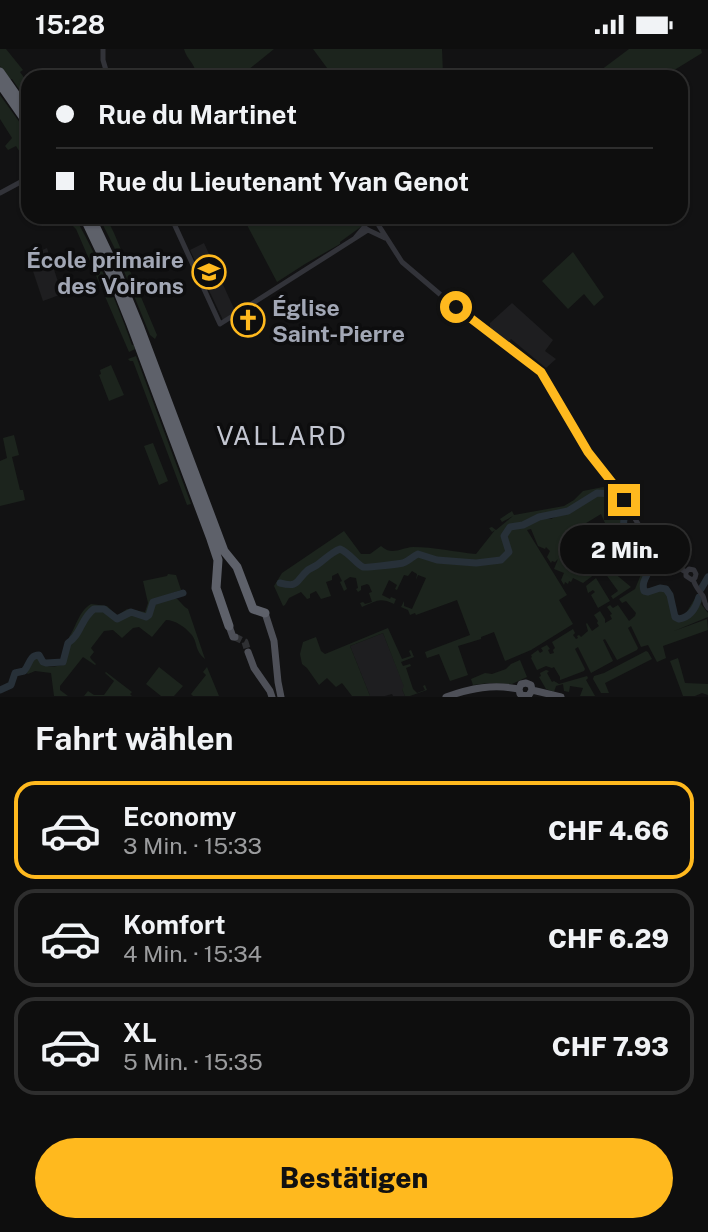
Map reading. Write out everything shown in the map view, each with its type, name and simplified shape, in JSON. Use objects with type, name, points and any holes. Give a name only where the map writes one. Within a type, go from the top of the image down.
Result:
[{"type":"highway","points":[[0,72],[21,102]]},
{"type":"highway","points":[[0,85],[21,114]]},
{"type":"highway","points":[[86,224],[119,293],[224,551],[237,567],[253,609],[265,613]]},
{"type":"highway","points":[[94,224],[134,312],[202,502],[218,558],[216,588],[229,626]]},
{"type":"main road","points":[[265,613],[274,641],[281,697]]},
{"type":"main road","points":[[229,626],[235,637]]},
{"type":"main road","points":[[248,652],[254,668],[272,697]]},
{"type":"main road","points":[[446,697],[482,687],[519,689],[521,684],[526,683],[531,685],[532,690],[561,697]]},
{"type":"street","points":[[103,49],[106,70]]},
{"type":"street","points":[[0,193],[21,182]]},
{"type":"street","points":[[174,224],[220,324],[355,237],[368,229],[376,230],[379,226],[402,262],[544,376],[588,452],[614,485],[655,551],[687,572],[687,578],[693,579],[696,588],[706,597],[704,604],[708,608]]},
{"type":"street","points":[[367,224],[368,229]]},
{"type":"street","points":[[368,229],[389,243]]},
{"type":"shaded area","points":[[0,49],[6,49],[23,70],[20,72],[21,92],[12,79],[0,66]]},
{"type":"shaded area","points":[[184,49],[274,49],[248,70],[195,70]]},
{"type":"shaded area","points":[[313,49],[442,49],[443,70],[329,70]]},
{"type":"shaded area","points":[[629,49],[701,49],[702,53],[674,70],[601,70]]},
{"type":"shaded area","points":[[0,95],[21,124],[21,154],[16,146],[8,150],[5,146],[12,138],[0,119]]},
{"type":"shaded area","points":[[79,224],[106,279],[134,345],[135,349],[129,352],[76,229],[73,226]]},
{"type":"shaded area","points":[[102,224],[110,224],[114,233],[157,335],[155,339],[150,335]]},
{"type":"shaded area","points":[[362,224],[340,244],[277,282],[247,225]]},
{"type":"shaded area","name":"École primaire des Voirons","points":[[204,243],[236,313],[223,320],[190,250]]},
{"type":"shaded area","points":[[47,248],[62,294],[43,301],[28,256]]},
{"type":"shaded area","points":[[573,252],[604,297],[594,306],[584,294],[568,309],[542,281]]},
{"type":"shaded area","points":[[512,303],[553,340],[545,351],[556,359],[546,368],[511,339],[508,342],[490,329],[490,323]]},
{"type":"shaded area","points":[[136,356],[191,504],[187,505],[133,361],[128,359]]},
{"type":"shaded area","points":[[111,365],[124,395],[109,401],[99,375],[100,370]]},
{"type":"shaded area","points":[[14,435],[19,455],[12,457],[25,500],[0,506],[0,461],[7,458],[3,438]]},
{"type":"shaded area","points":[[153,443],[168,481],[159,485],[144,446]]},
{"type":"shaded area","points":[[603,487],[613,489],[615,493],[598,492],[568,510],[539,517],[551,519],[570,511],[596,496],[612,495],[620,507],[622,520],[624,507],[629,515],[625,528],[632,538],[651,550],[649,552],[654,564],[645,584],[647,589],[659,585],[668,586],[680,617],[686,613],[697,595],[702,601],[708,617],[674,631],[707,619],[708,630],[663,646],[666,658],[657,662],[648,645],[641,647],[631,626],[628,628],[637,650],[617,660],[605,639],[603,640],[613,661],[591,673],[578,647],[575,649],[584,671],[560,680],[554,667],[546,666],[537,670],[531,658],[531,655],[538,650],[540,653],[543,651],[541,648],[547,645],[550,654],[554,653],[552,642],[573,629],[576,639],[588,631],[587,623],[592,631],[599,626],[594,615],[600,611],[605,623],[612,619],[607,607],[610,605],[613,608],[618,605],[629,621],[635,616],[636,613],[626,601],[622,603],[619,599],[635,589],[644,567],[628,575],[627,568],[625,569],[608,547],[598,546],[607,567],[631,587],[613,599],[611,596],[618,591],[605,573],[599,573],[602,566],[585,539],[579,542],[577,540],[588,533],[594,542],[603,538],[596,528],[605,523],[601,514],[573,531],[571,536],[595,574],[583,583],[573,578],[564,585],[561,580],[564,573],[554,569],[558,559],[551,563],[547,557],[550,551],[546,547],[545,549],[538,546],[531,529],[527,530],[567,595],[559,600],[573,624],[531,650],[505,661],[494,632],[458,646],[468,675],[450,681],[439,654],[427,658],[425,652],[470,635],[457,600],[416,615],[410,615],[408,610],[401,607],[404,601],[404,606],[412,609],[426,578],[418,575],[416,580],[417,574],[412,571],[408,576],[404,575],[397,590],[397,585],[389,580],[382,595],[396,599],[394,604],[381,600],[362,607],[360,603],[372,602],[369,585],[361,586],[358,592],[356,578],[350,577],[344,581],[347,589],[344,591],[338,573],[326,582],[331,596],[321,599],[316,591],[307,599],[301,592],[289,598],[283,606],[274,586],[282,573],[344,531],[361,554],[370,554],[381,546],[393,551],[421,547],[476,554],[495,530],[492,532],[489,528],[496,530],[513,516],[502,522],[500,519],[512,511],[514,515],[564,506],[583,491]]},
{"type":"shaded area","points":[[168,574],[176,575],[181,590],[153,600],[147,615],[129,611],[117,617],[107,609],[94,608],[69,639],[80,615],[91,604],[107,606],[117,616],[127,609],[145,612],[148,603],[143,581]]},
{"type":"shaded area","points":[[596,578],[610,601],[598,608],[591,595],[595,592],[593,590],[588,593],[586,586]]},
{"type":"shaded area","points":[[173,597],[188,609],[205,659],[189,631],[166,620],[152,637],[139,627],[133,628],[122,638],[113,630],[104,631],[91,648],[94,652],[90,657],[96,664],[83,657],[60,686],[60,690],[68,696],[54,696],[51,673],[25,672],[36,657],[48,666],[64,665],[69,645],[90,614],[104,610],[118,620],[131,614],[148,618],[154,603]]},
{"type":"shaded area","points":[[388,628],[402,659],[411,656],[411,650],[414,657],[401,662],[403,666],[411,666],[406,668],[413,689],[417,693],[425,690],[425,685],[427,690],[410,696],[405,696],[383,633],[350,646],[370,696],[352,696],[342,683],[336,687],[327,678],[319,685],[302,664],[300,654],[303,642],[316,637],[321,651],[325,654]]},
{"type":"shaded area","points":[[383,633],[405,688],[402,689],[405,696],[370,696],[350,646]]},
{"type":"shaded area","points":[[646,651],[652,659],[605,683],[609,693],[601,693],[594,676]]},
{"type":"shaded area","points":[[678,658],[685,683],[708,684],[708,695],[702,693],[683,696],[670,661]]},
{"type":"shaded area","points":[[520,660],[527,677],[512,684],[473,685],[471,679],[506,669]]},
{"type":"shaded area","points":[[159,667],[183,686],[174,696],[161,696],[146,684]]},
{"type":"shaded area","points":[[207,667],[219,696],[193,696],[191,694],[206,675],[203,672]]},
{"type":"shaded area","points":[[549,671],[547,673],[552,682],[559,684],[587,676],[586,680],[595,696],[580,696],[583,688],[570,686],[569,692],[564,691],[563,684],[556,686],[554,692],[546,689],[539,677],[540,673]]},
{"type":"shaded area","points":[[106,672],[132,692],[132,696],[84,696],[88,691],[94,695],[104,695],[114,681]]},
{"type":"waterway","points":[[280,583],[297,583],[308,570],[340,549],[363,567],[403,563],[418,554],[437,560],[476,563],[501,560],[509,552],[504,536],[510,527],[568,511],[597,493],[613,494],[622,508],[623,535],[652,560],[644,591],[666,589],[675,617],[679,619],[692,611],[699,597]]},
{"type":"waterway","points":[[701,589],[708,577]]},
{"type":"waterway","points":[[0,690],[11,685],[15,673],[24,671],[31,658],[36,655],[46,663],[63,662],[68,643],[76,636],[86,617],[94,609],[104,609],[117,619],[131,612],[146,617],[153,602],[183,593]]},
{"type":"tunnel","points":[[235,637],[245,642],[248,652]]},
{"type":"place","name":"École primaire des Voirons","points":[[209,272]]},
{"type":"place","name":"Église Saint-Pierre","points":[[248,320]]},
{"type":"district","name":"VALLARD","points":[[282,435]]},
{"type":"route","points":[[456,307],[541,372],[588,452],[624,500]]}]
